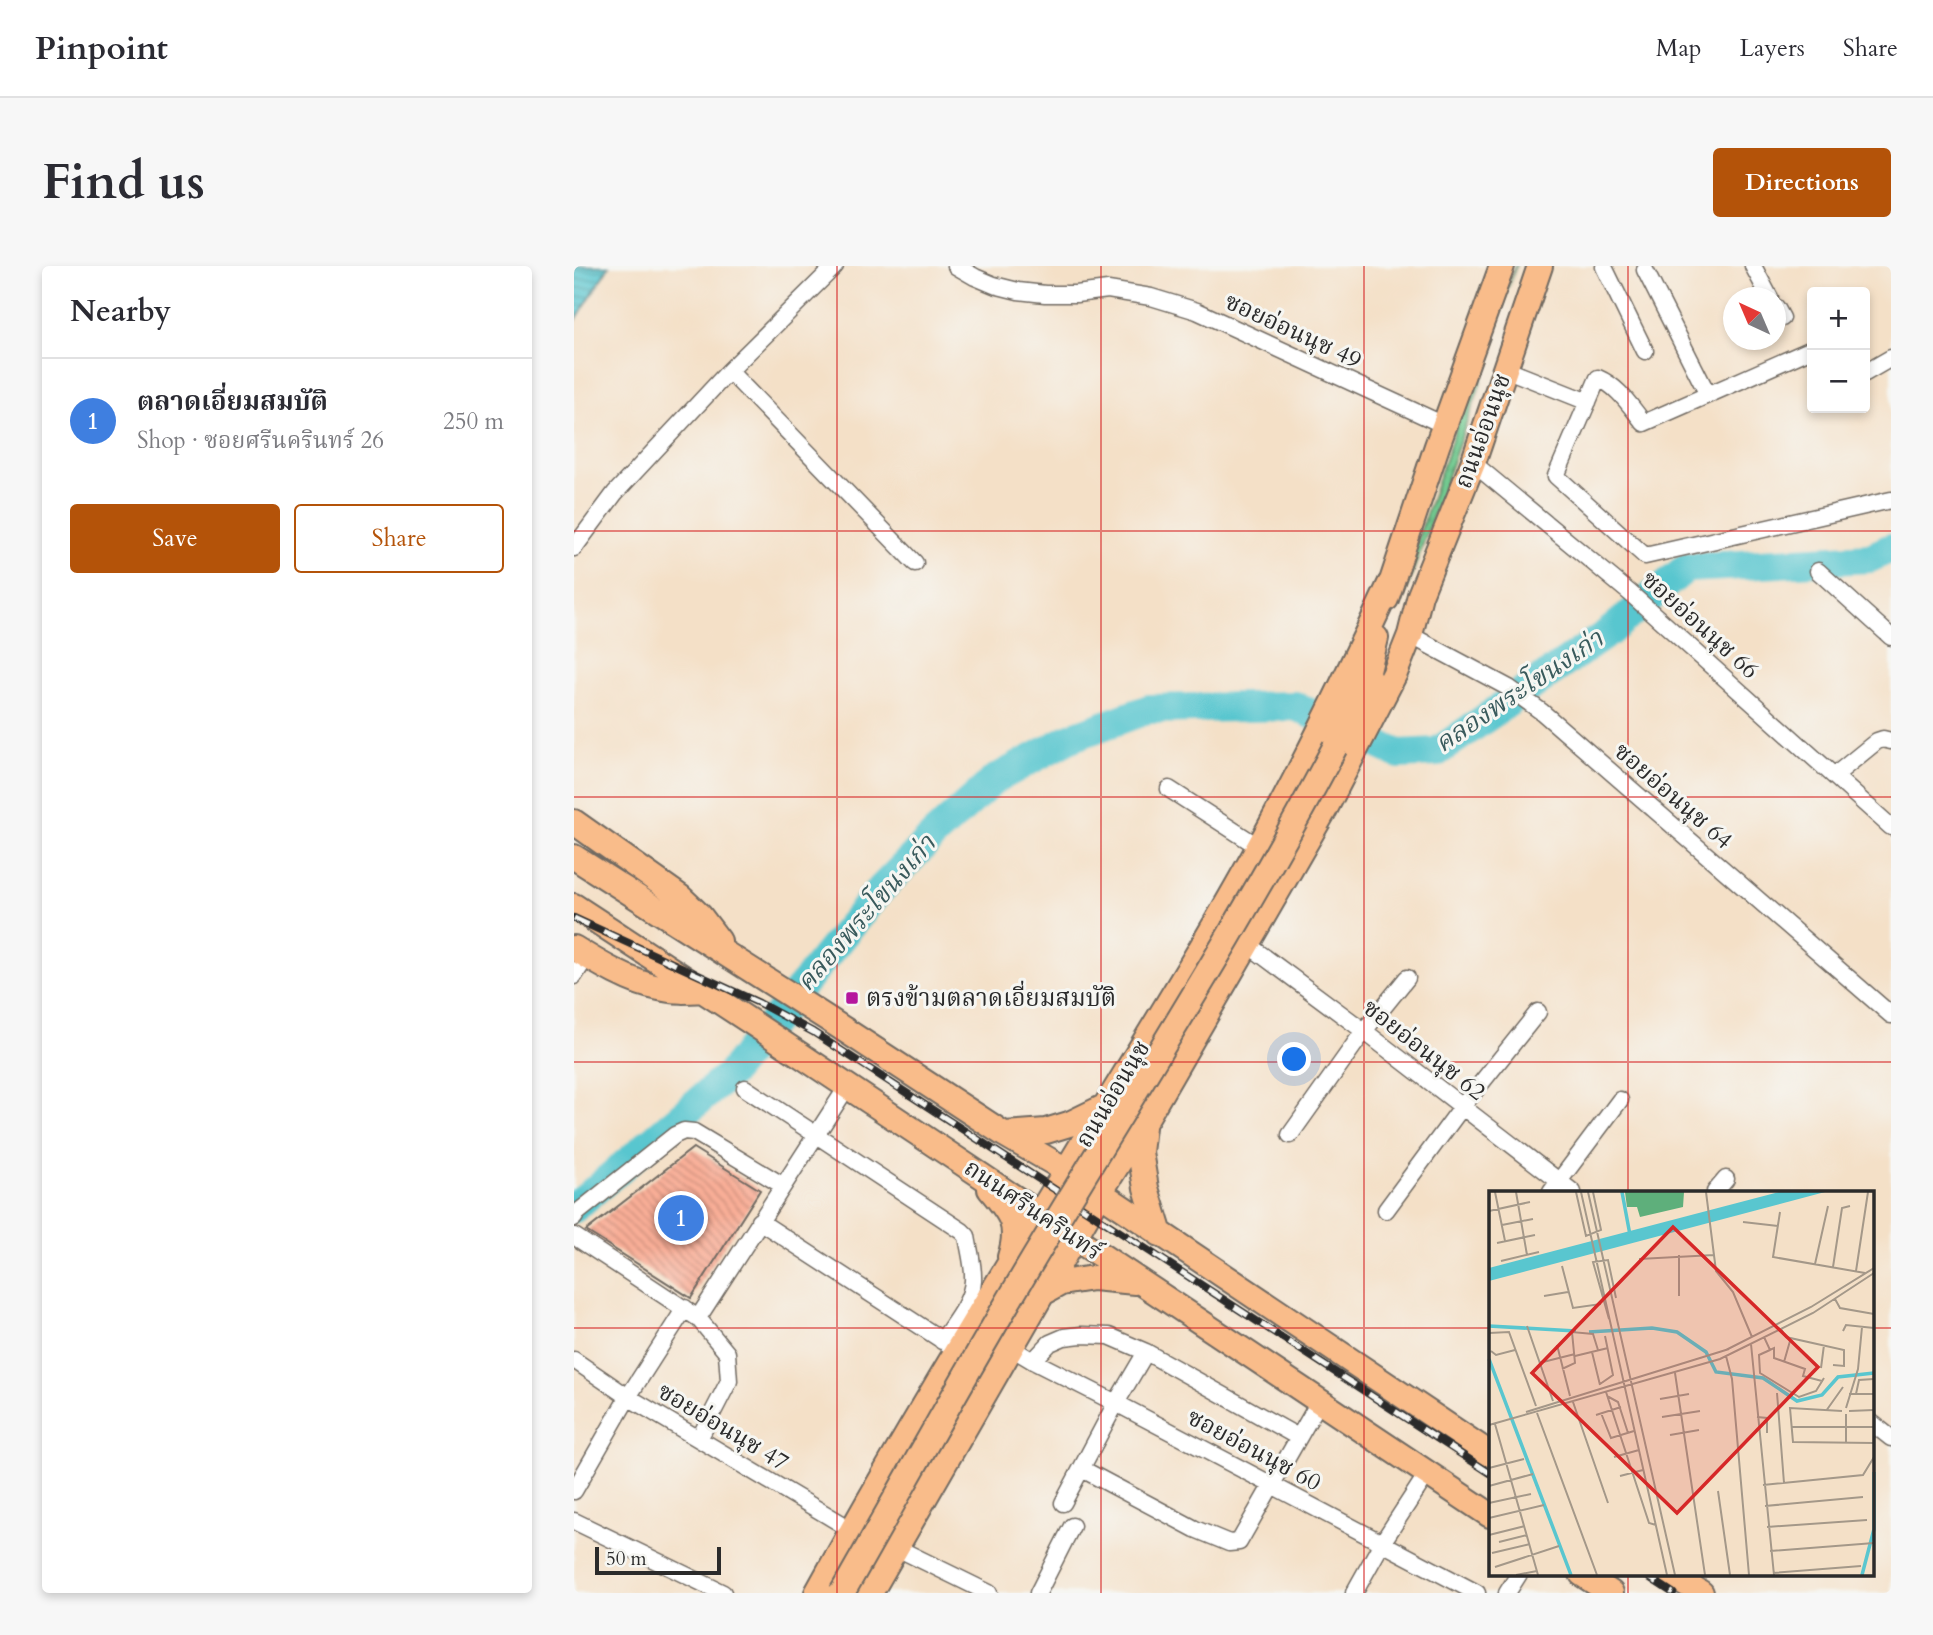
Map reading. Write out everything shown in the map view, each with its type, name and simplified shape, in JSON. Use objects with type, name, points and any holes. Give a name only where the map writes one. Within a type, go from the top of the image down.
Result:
[{"type":"main road","name":"ถนนอ่อนนุช","points":[[1363,692],[1390,584],[1502,266]]},
{"type":"main road","name":"ถนนอ่อนนุช","points":[[870,1593],[1010,1347],[1325,809],[1395,673],[1410,635],[1420,595],[1473,463],[1540,266]]},
{"type":"main road","name":"ถนนอ่อนนุช","points":[[817,1593],[950,1345],[970,1328],[1141,1048],[1259,847],[1358,653],[1390,584]]},
{"type":"main road","name":"ถนนอ่อนนุช","points":[[842,1593],[1032,1260],[1283,845],[1363,692],[1420,595]]},
{"type":"main road","points":[[574,822],[680,897],[699,916],[729,955]]},
{"type":"main road","name":"ถนนศรีนครินทร์","points":[[574,857],[828,1018],[1004,1134],[1066,1170],[1489,1453]]},
{"type":"main road","name":"ถนนศรีนครินทร์","points":[[574,906],[1489,1514]]},
{"type":"main road","points":[[578,960],[652,986],[676,991],[703,990]]},
{"type":"main road","points":[[1141,1048],[1143,1065],[1149,1075],[1162,1076],[1175,1068]]},
{"type":"main road","points":[[1004,1134],[1046,1131],[1069,1124],[1106,1106]]},
{"type":"main road","points":[[1144,1122],[1140,1152],[1146,1188],[1160,1234]]},
{"type":"main road","points":[[977,1172],[1001,1202],[1015,1231],[1005,1271]]},
{"type":"main road","points":[[1041,1294],[1061,1283],[1093,1278],[1139,1282]]},
{"type":"main road","points":[[970,1328],[989,1325],[1002,1327],[1009,1336],[1010,1347]]},
{"type":"main road","points":[[1584,1576],[1611,1593]]},
{"type":"main road","points":[[1674,1576],[1701,1593]]},
{"type":"street","points":[[574,548],[615,493],[729,371],[835,266]]},
{"type":"street","name":"ซอยอ่อนนุช 49","points":[[957,266],[994,285],[1018,291],[1066,294],[1108,290],[1152,297],[1197,311],[1444,425]]},
{"type":"street","points":[[1603,266],[1645,351]]},
{"type":"street","points":[[1753,266],[1764,287]]},
{"type":"street","points":[[1645,270],[1708,395]]},
{"type":"street","points":[[1810,350],[1644,423],[1618,391],[1598,378],[1556,476],[1645,556],[1891,500]]},
{"type":"street","points":[[1870,370],[1891,358]]},
{"type":"street","points":[[1505,369],[1588,402]]},
{"type":"street","points":[[729,371],[915,563]]},
{"type":"street","name":"ซอยอ่อนนุช 66","points":[[1473,463],[1630,593],[1891,827]]},
{"type":"street","points":[[1818,570],[1891,637]]},
{"type":"street","name":"ซอยอ่อนนุช 64","points":[[1410,635],[1510,688],[1542,712],[1891,1015]]},
{"type":"street","points":[[1834,776],[1877,741],[1891,741]]},
{"type":"street","points":[[1169,789],[1259,847]]},
{"type":"street","name":"ซอยอ่อนนุช 62","points":[[1247,944],[1462,1107],[1555,1187]]},
{"type":"street","points":[[1290,1135],[1364,1031],[1407,978]]},
{"type":"street","points":[[1386,1210],[1462,1107],[1538,1012]]},
{"type":"street","points":[[574,1491],[628,1397],[760,1221],[847,1087]]},
{"type":"street","points":[[745,1088],[967,1236],[972,1287],[950,1345],[760,1221]]},
{"type":"street","points":[[1555,1187],[1620,1100]]},
{"type":"street","points":[[574,1218],[675,1135],[684,1131],[694,1132],[713,1142],[782,1185]]},
{"type":"street","points":[[1715,1191],[1726,1179]]},
{"type":"street","points":[[574,1236],[692,1313],[727,1353],[729,1381],[699,1439]]},
{"type":"street","points":[[1033,1361],[1050,1343],[1064,1337],[1109,1336],[1146,1352],[1298,1437]]},
{"type":"street","name":"ซอยอ่อนนุช 60","points":[[1010,1347],[1477,1593]]},
{"type":"street","points":[[1063,1503],[1146,1352]]},
{"type":"street","name":"ซอยอ่อนนุช 47","points":[[574,1360],[628,1397],[852,1530]]},
{"type":"street","points":[[1082,1469],[1195,1530],[1229,1543],[1239,1542],[1320,1402]]},
{"type":"street","points":[[1874,1425],[1891,1438]]},
{"type":"street","points":[[1354,1593],[1382,1543],[1427,1474]]},
{"type":"street","points":[[574,1521],[723,1593]]},
{"type":"street","points":[[1038,1593],[1072,1525]]},
{"type":"street","points":[[895,1547],[989,1593]]},
{"type":"street","points":[[1507,1593],[1518,1576]]},
{"type":"green space","points":[[1515,266],[1500,309],[1480,385],[1401,605],[1396,602],[1473,378]]},
{"type":"water","points":[[574,266],[609,266],[574,323]]},
{"type":"building","points":[[693,1148],[760,1190],[691,1298],[586,1231]]},
{"type":"waterway","name":"คลองพระโขนงเก่า","points":[[574,1208],[730,1074],[878,892],[935,834],[994,780],[1070,738],[1149,709],[1295,706],[1399,754],[1437,752],[1609,632],[1686,568],[1870,558],[1891,548]]},
{"type":"railway","points":[[574,918],[759,1003],[813,1032],[1489,1472]]},
{"type":"railway","points":[[1647,1576],[1673,1593]]},
{"type":"place","name":"ตรงข้ามตลาดเอี่ยมสมบัติ","points":[[852,998]]},
{"type":"place","name":"ตลาดเอี่ยมสมบัติ","points":[[681,1218]]}]
